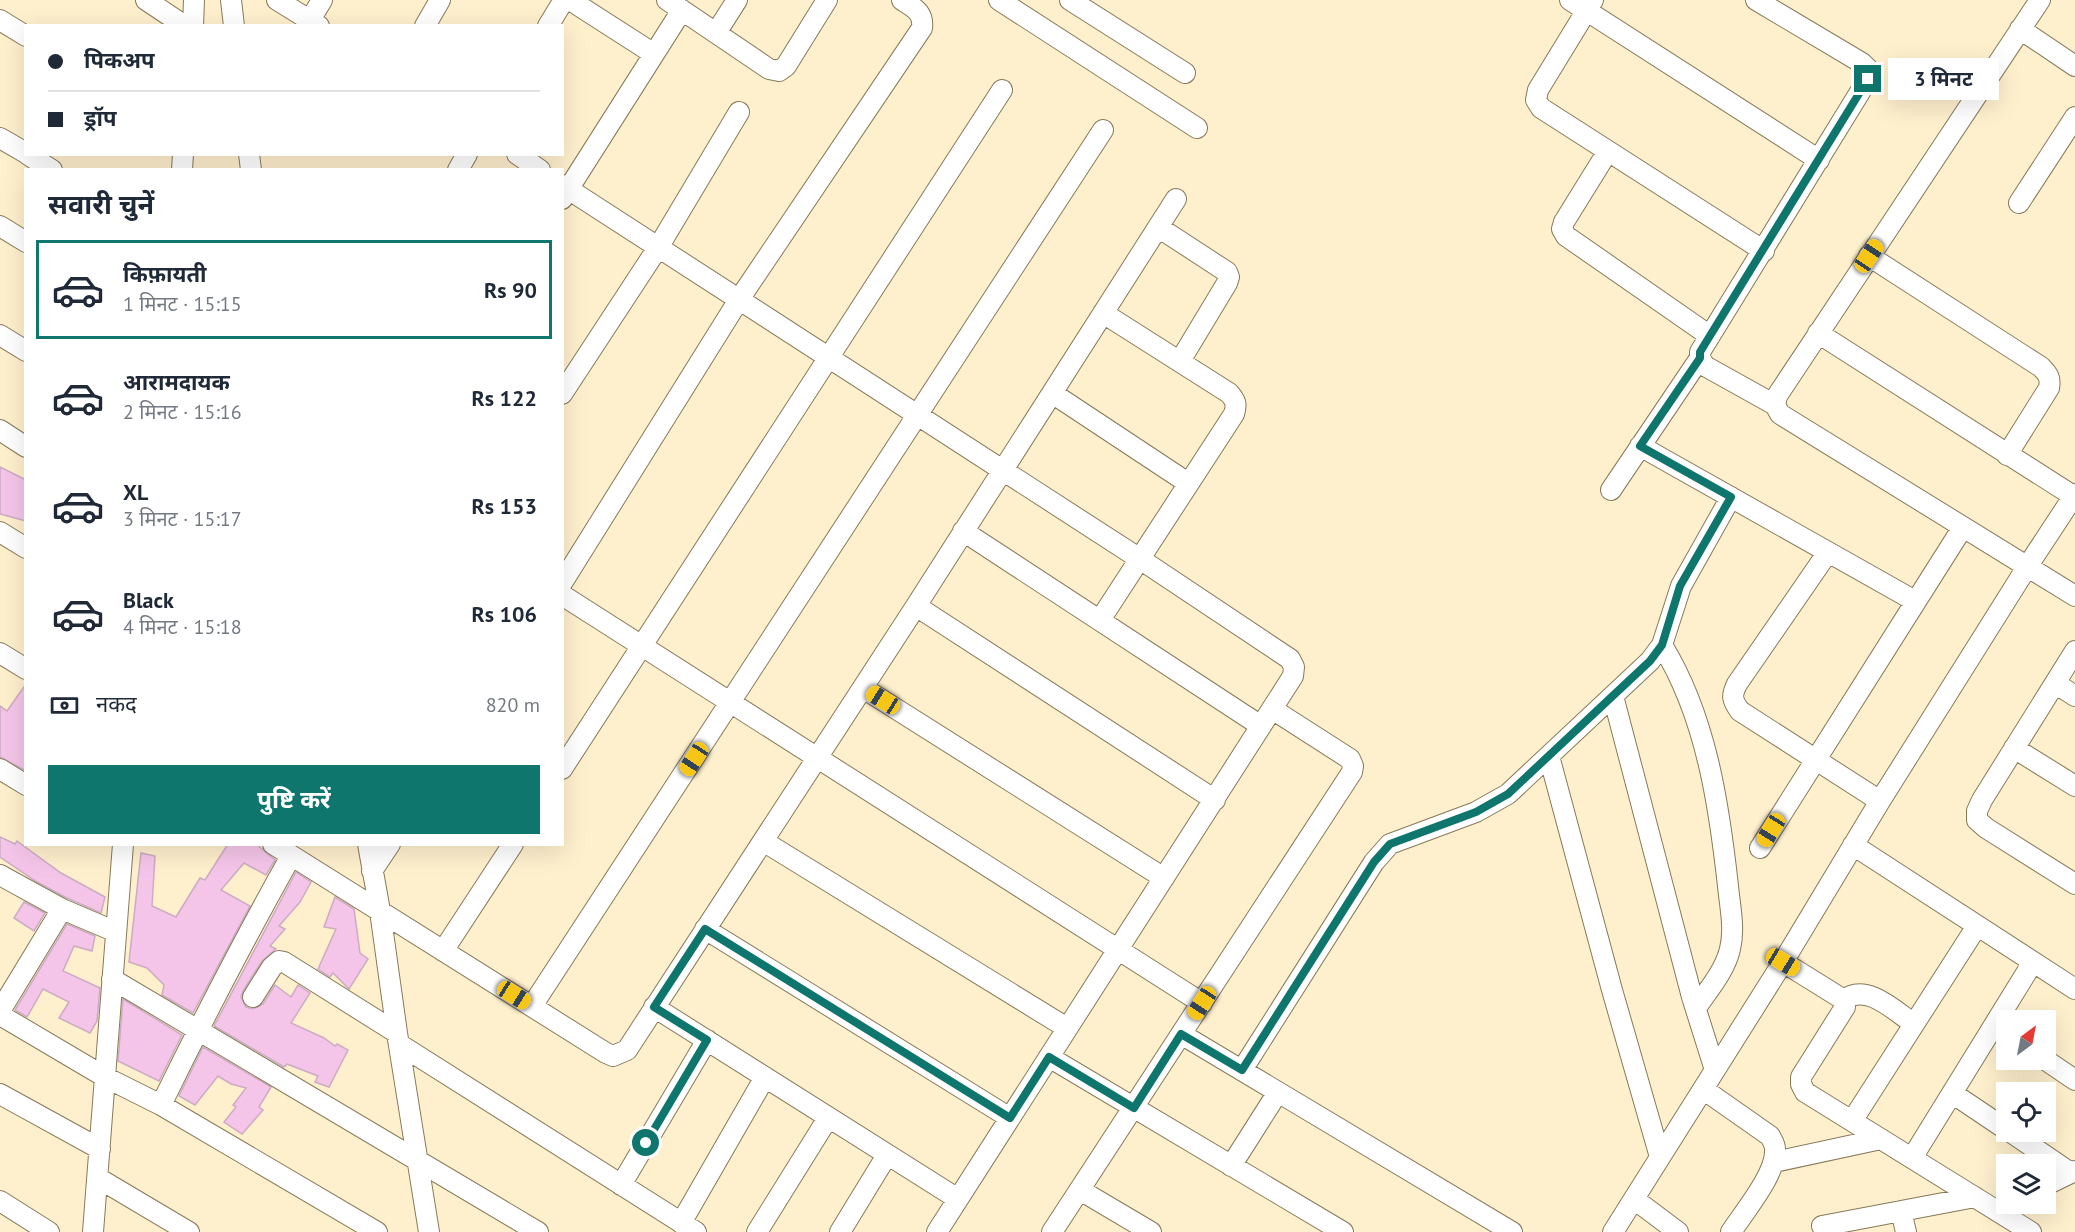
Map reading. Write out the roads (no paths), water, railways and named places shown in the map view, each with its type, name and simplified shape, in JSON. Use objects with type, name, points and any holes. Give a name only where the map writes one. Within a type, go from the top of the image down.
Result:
[{"type":"street","points":[[146,0],[182,24]]},
{"type":"street","points":[[193,24],[194,0]]},
{"type":"street","points":[[231,0],[234,24]]},
{"type":"street","points":[[277,0],[314,23],[322,0]]},
{"type":"street","points":[[426,24],[440,0]]},
{"type":"street","points":[[549,24],[562,3],[568,0],[654,54]]},
{"type":"street","points":[[716,33],[737,0]]},
{"type":"street","points":[[827,0],[786,66],[779,71],[769,69],[674,5],[654,54],[565,191],[659,246],[1140,559],[1290,659],[1294,667],[1293,676],[1215,800],[937,1232]]},
{"type":"street","points":[[564,580],[740,298],[922,28],[924,19],[920,13],[902,0]]},
{"type":"street","points":[[999,0],[1197,128]]},
{"type":"street","points":[[1070,0],[1185,73]]},
{"type":"street","points":[[1756,0],[1862,63],[1868,69],[1868,79],[1700,352],[1700,358],[1705,366],[1775,405],[1780,414],[2075,597]]},
{"type":"street","points":[[1775,405],[1777,396],[1818,333],[2040,0]]},
{"type":"street","points":[[1764,251],[1541,108],[1536,100],[1538,90],[1583,4],[1819,160]]},
{"type":"street","points":[[0,20],[24,35]]},
{"type":"street","points":[[2020,29],[2075,66]]},
{"type":"street","points":[[564,767],[1002,90]]},
{"type":"street","points":[[564,391],[659,246],[739,112]]},
{"type":"street","points":[[2019,203],[2075,117]]},
{"type":"street","points":[[532,1006],[1103,130]]},
{"type":"street","points":[[0,138],[24,153]]},
{"type":"street","points":[[1608,151],[1564,222],[1562,230],[1566,236],[1710,336]]},
{"type":"street","points":[[29,156],[49,168]]},
{"type":"street","points":[[520,156],[537,168]]},
{"type":"street","points":[[276,846],[606,1053],[613,1056],[627,1050],[818,758],[1176,199]]},
{"type":"street","points":[[0,226],[24,241]]},
{"type":"street","points":[[1158,227],[1227,272],[1229,277],[1179,361]]},
{"type":"street","points":[[1869,256],[2041,367],[2048,374],[2049,388],[2007,455]]},
{"type":"street","points":[[1100,620],[1234,414],[1236,405],[1229,393],[1102,313]]},
{"type":"street","points":[[1613,1232],[1783,962],[1880,801],[2027,567],[2075,496],[1818,333]]},
{"type":"street","points":[[0,335],[24,350]]},
{"type":"street","points":[[1611,490],[1700,358]]},
{"type":"street","points":[[1052,393],[1188,483]]},
{"type":"street","points":[[0,430],[24,446]]},
{"type":"street","points":[[1640,446],[1916,601]]},
{"type":"street","points":[[1242,1070],[1374,862],[1390,844],[1476,812],[1508,794],[1650,661],[1662,645],[1680,586],[1731,497]]},
{"type":"street","points":[[1760,848],[1963,527]]},
{"type":"street","points":[[963,531],[1261,726]]},
{"type":"street","points":[[0,532],[24,547]]},
{"type":"street","points":[[1828,552],[1737,684],[1732,694],[1733,701],[1740,711],[1880,801]]},
{"type":"street","points":[[564,596],[644,645],[1202,1003]]},
{"type":"street","points":[[916,606],[1215,800]]},
{"type":"street","points":[[1662,645],[1686,691],[1704,745],[1723,838],[1732,933],[1725,965],[1696,1008]]},
{"type":"street","points":[[2075,651],[1977,811],[1977,820],[1986,828],[2075,884]]},
{"type":"street","points":[[0,653],[24,668]]},
{"type":"street","points":[[2055,683],[2075,696]]},
{"type":"street","points":[[863,688],[1164,878]]},
{"type":"street","points":[[1613,696],[1696,1008],[1715,1070]]},
{"type":"street","points":[[1052,1232],[1353,772],[1350,759],[1272,709]]},
{"type":"street","points":[[2014,748],[2075,786]]},
{"type":"street","points":[[1549,756],[1660,1157]]},
{"type":"street","points":[[0,770],[24,784]]},
{"type":"street","points":[[763,842],[1067,1028]]},
{"type":"street","points":[[1853,845],[2075,989]]},
{"type":"street","points":[[93,1232],[122,846]]},
{"type":"street","points":[[368,846],[429,1232]]},
{"type":"street","points":[[372,871],[389,846]]},
{"type":"street","points":[[443,951],[512,846]]},
{"type":"street","points":[[161,1105],[197,1030],[291,856]]},
{"type":"street","points":[[1,878],[62,909],[116,932]]},
{"type":"street","points":[[62,909],[0,1013],[105,1077],[161,1105],[377,1232]]},
{"type":"street","points":[[1852,1121],[1977,926]]},
{"type":"street","points":[[705,929],[1010,1118]]},
{"type":"street","points":[[252,997],[272,966],[284,962],[621,1185],[689,1227],[765,1077]]},
{"type":"street","points":[[1783,962],[1844,1000],[1845,1007],[1801,1077],[1801,1084],[1805,1092],[1975,1197],[1996,1205]]},
{"type":"street","points":[[2010,1010],[2033,962]]},
{"type":"street","points":[[112,979],[538,1232]]},
{"type":"street","points":[[1844,1000],[1860,993],[1875,998],[1914,1024]]},
{"type":"street","points":[[654,1007],[958,1199]]},
{"type":"street","points":[[1181,1034],[1512,1232]]},
{"type":"street","points":[[1912,1158],[1952,1093],[1996,1035]]},
{"type":"street","points":[[621,1185],[707,1040]]},
{"type":"street","points":[[1049,1057],[1342,1232]]},
{"type":"street","points":[[2056,1067],[2075,1080]]},
{"type":"street","points":[[1703,1089],[1770,1136],[1776,1147],[1774,1162],[1767,1176],[1731,1232]]},
{"type":"street","points":[[1231,1166],[1278,1092]]},
{"type":"street","points":[[1952,1093],[1996,1122]]},
{"type":"street","points":[[0,1094],[100,1149]]},
{"type":"street","points":[[757,1232],[828,1118]]},
{"type":"street","points":[[1774,1162],[1881,1139]]},
{"type":"street","points":[[2027,1142],[2073,1172]]},
{"type":"street","points":[[840,1232],[887,1155]]},
{"type":"street","points":[[2056,1180],[2073,1172]]},
{"type":"street","points":[[98,1178],[189,1232]]},
{"type":"street","points":[[1080,1191],[1151,1232]]},
{"type":"street","points":[[1822,1226],[1975,1197]]},
{"type":"street","points":[[1634,1199],[1678,1232]]},
{"type":"street","points":[[0,1201],[49,1232]]},
{"type":"street","points":[[1901,1211],[1905,1232]]},
{"type":"street","points":[[2010,1214],[2031,1232]]}]
